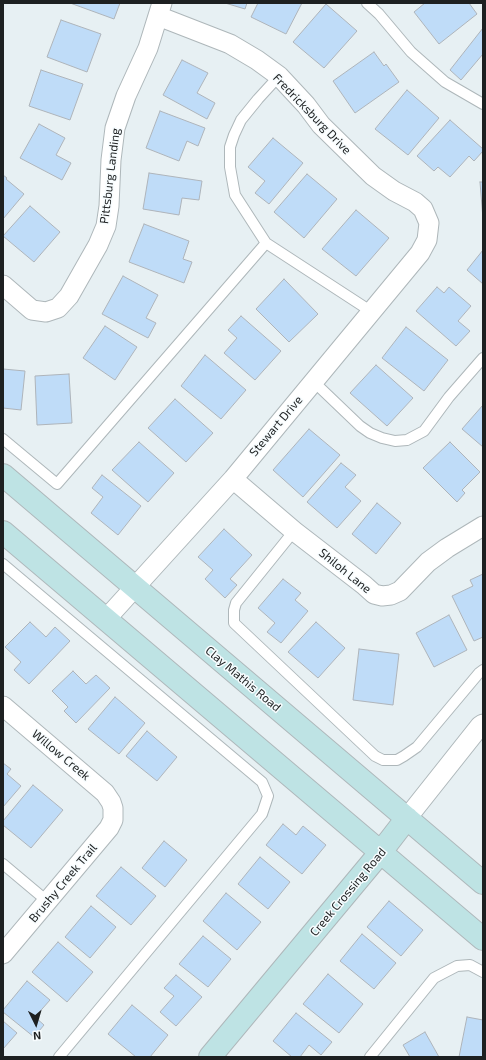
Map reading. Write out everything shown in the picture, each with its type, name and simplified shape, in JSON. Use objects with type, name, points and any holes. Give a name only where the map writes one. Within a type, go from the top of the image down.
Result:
[{"type":"main road","name":"Clay Mathis Road","points":[[3,475],[483,883]]},
{"type":"main road","points":[[3,532],[483,939]]},
{"type":"main road","name":"Creek Crossing Road","points":[[210,1057],[380,853],[407,818]]},
{"type":"street","name":"Fredricksburg Drive","points":[[160,10],[230,44],[257,60],[279,76],[306,105],[321,125],[373,176],[394,191],[415,202],[423,209],[429,223]]},
{"type":"street","name":"Pittsburg Landing","points":[[3,285],[32,310],[46,312],[58,308],[63,304],[98,245],[103,232],[109,206],[111,160],[115,128],[126,96],[148,48],[160,10]]},
{"type":"street","name":"Stewart Drive","points":[[106,619],[233,479],[372,312],[420,253],[427,240],[429,223]]},
{"type":"street","name":"Shiloh Lane","points":[[233,479],[294,531],[374,594],[382,596],[391,595],[400,590],[428,562],[446,548],[483,526]]},
{"type":"street","name":"Willow Creek","points":[[3,706],[105,793],[113,808]]},
{"type":"street","name":"Creek Crossing Road","points":[[407,818],[483,724]]},
{"type":"street","name":"Brushy Creek Trail","points":[[3,954],[109,828],[113,820],[113,808]]},
{"type":"lane","points":[[367,3],[379,14],[411,52],[445,82],[483,104]]},
{"type":"lane","points":[[279,76],[258,98],[242,120],[234,135],[230,147],[230,167],[235,195],[266,243],[372,312]]},
{"type":"lane","points":[[3,439],[57,484],[266,243]]},
{"type":"lane","points":[[313,382],[360,426],[370,433],[388,439],[407,440],[424,431],[449,398],[483,358]]},
{"type":"lane","points":[[294,531],[236,603],[234,610],[234,623],[375,756],[383,760],[397,760],[417,747],[483,670]]},
{"type":"lane","points":[[3,564],[262,782],[268,796],[262,814],[59,1057]]},
{"type":"lane","points":[[3,864],[47,901]]},
{"type":"lane","points":[[370,1057],[434,978],[457,966],[470,964],[483,972]]},
{"type":"building","points":[[70,3],[120,3],[114,19]]},
{"type":"building","points":[[225,3],[247,3],[245,9]]},
{"type":"building","points":[[258,3],[302,3],[286,34],[251,17]]},
{"type":"building","points":[[425,3],[469,3],[477,14],[439,44],[414,12]]},
{"type":"building","points":[[326,4],[357,31],[324,68],[293,42]]},
{"type":"building","points":[[61,20],[101,34],[87,72],[47,57]]},
{"type":"building","points":[[483,28],[483,54],[461,80],[450,70]]},
{"type":"building","points":[[374,52],[384,66],[386,64],[399,82],[355,113],[333,81]]},
{"type":"building","points":[[182,60],[208,73],[197,93],[215,103],[207,119],[163,95]]},
{"type":"building","points":[[41,70],[83,84],[70,120],[29,106]]},
{"type":"building","points":[[407,90],[439,118],[408,155],[375,129]]},
{"type":"building","points":[[160,111],[205,128],[198,146],[187,141],[179,161],[146,148]]},
{"type":"building","points":[[450,120],[483,149],[483,151],[474,161],[469,156],[450,177],[438,167],[434,171],[417,156]]},
{"type":"building","points":[[39,124],[65,138],[56,155],[71,163],[62,180],[20,158]]},
{"type":"building","points":[[273,138],[303,163],[269,204],[255,193],[265,181],[248,167]]},
{"type":"building","points":[[149,173],[202,181],[199,200],[182,198],[179,215],[143,209]]},
{"type":"building","points":[[307,174],[337,199],[304,238],[274,212]]},
{"type":"building","points":[[3,175],[24,194],[3,219]]},
{"type":"building","points":[[480,182],[483,182],[483,219]]},
{"type":"building","points":[[30,206],[60,232],[34,262],[3,236]]},
{"type":"building","points":[[356,210],[389,238],[356,276],[322,249]]},
{"type":"building","points":[[144,224],[189,241],[183,259],[192,262],[184,283],[129,262]]},
{"type":"building","points":[[483,250],[483,284],[467,270]]},
{"type":"building","points":[[123,276],[158,295],[146,318],[156,323],[148,338],[102,314]]},
{"type":"building","points":[[284,279],[318,314],[289,342],[256,309]]},
{"type":"building","points":[[437,287],[444,293],[449,287],[471,306],[458,321],[470,331],[456,346],[416,311]]},
{"type":"building","points":[[241,316],[281,351],[255,380],[224,353],[237,338],[228,330]]},
{"type":"building","points":[[105,326],[137,347],[115,380],[83,358]]},
{"type":"building","points":[[406,327],[448,360],[424,391],[382,358]]},
{"type":"building","points":[[205,355],[246,390],[221,419],[181,386]]},
{"type":"building","points":[[376,365],[413,398],[387,426],[350,393]]},
{"type":"building","points":[[3,369],[25,371],[21,410],[3,408]]},
{"type":"building","points":[[69,374],[72,423],[37,425],[35,376]]},
{"type":"building","points":[[175,399],[213,433],[186,462],[148,428]]},
{"type":"building","points":[[483,405],[483,447],[462,429]]},
{"type":"building","points":[[309,429],[340,455],[303,497],[273,470]]},
{"type":"building","points":[[139,442],[174,473],[148,502],[112,470]]},
{"type":"building","points":[[450,442],[480,472],[462,490],[465,493],[457,502],[423,468]]},
{"type":"building","points":[[341,463],[356,475],[345,487],[361,501],[337,528],[307,502]]},
{"type":"building","points":[[102,475],[141,506],[118,535],[91,513],[103,497],[92,488]]},
{"type":"building","points":[[377,503],[401,523],[376,554],[352,534]]},
{"type":"building","points":[[224,529],[252,555],[230,579],[237,585],[225,598],[205,579],[213,570],[198,557]]},
{"type":"building","points":[[483,574],[483,637],[474,641],[452,596],[473,586],[470,580]]},
{"type":"building","points":[[283,579],[301,593],[295,600],[308,611],[281,643],[267,632],[275,623],[258,608]]},
{"type":"building","points":[[449,615],[467,650],[434,667],[416,633]]},
{"type":"building","points":[[30,622],[46,637],[55,627],[70,641],[29,684],[14,670],[21,662],[5,647]]},
{"type":"building","points":[[316,622],[345,648],[318,678],[288,652]]},
{"type":"building","points":[[359,649],[399,654],[393,705],[353,700]]},
{"type":"building","points":[[73,671],[86,684],[96,675],[110,688],[76,723],[64,711],[68,707],[52,691]]},
{"type":"building","points":[[115,697],[145,723],[119,754],[88,729]]},
{"type":"building","points":[[147,731],[177,757],[157,781],[126,756]]},
{"type":"building","points":[[3,763],[11,769],[7,774],[21,786],[3,807]]},
{"type":"building","points":[[33,785],[63,810],[31,848],[3,825],[3,821]]},
{"type":"building","points":[[283,824],[296,835],[303,826],[326,845],[302,874],[266,845]]},
{"type":"building","points":[[164,841],[187,860],[165,887],[142,868]]},
{"type":"building","points":[[260,857],[290,882],[268,909],[238,884]]},
{"type":"building","points":[[121,867],[156,896],[131,925],[96,896]]},
{"type":"building","points":[[226,893],[261,922],[237,950],[203,921]]},
{"type":"building","points":[[389,901],[423,930],[401,956],[367,927]]},
{"type":"building","points":[[91,906],[116,927],[90,958],[65,937]]},
{"type":"building","points":[[362,934],[396,963],[374,989],[340,961]]},
{"type":"building","points":[[203,936],[231,959],[208,987],[179,964]]},
{"type":"building","points":[[58,942],[93,972],[67,1002],[32,972]]},
{"type":"building","points":[[328,974],[363,1004],[339,1033],[303,1004]]},
{"type":"building","points":[[176,975],[202,997],[176,1026],[160,1012],[174,996],[164,988]]},
{"type":"building","points":[[27,981],[50,1000],[35,1017],[44,1025],[34,1037],[3,1012],[3,1010]]},
{"type":"building","points":[[132,1005],[168,1035],[150,1057],[136,1057],[108,1034]]},
{"type":"building","points":[[296,1013],[332,1042],[321,1055],[309,1045],[300,1057],[292,1057],[273,1041]]},
{"type":"building","points":[[467,1017],[483,1020],[483,1057],[459,1057]]},
{"type":"building","points":[[3,1021],[17,1033],[3,1049]]},
{"type":"building","points":[[425,1032],[439,1057],[410,1057],[403,1045]]}]
